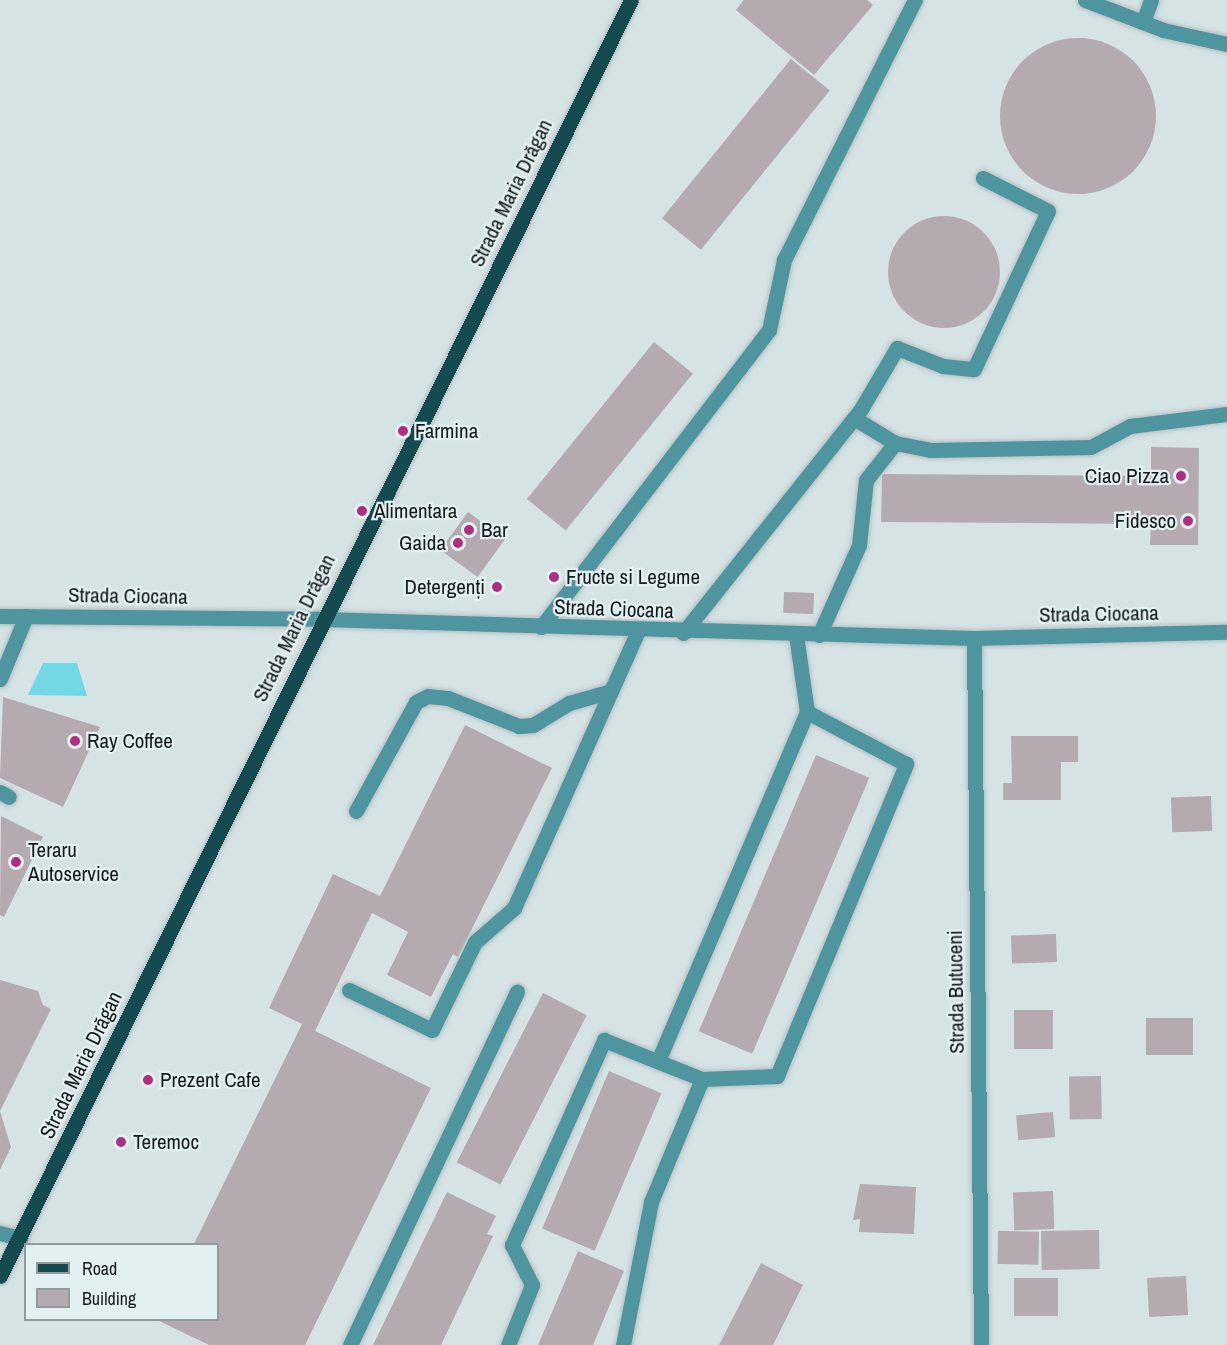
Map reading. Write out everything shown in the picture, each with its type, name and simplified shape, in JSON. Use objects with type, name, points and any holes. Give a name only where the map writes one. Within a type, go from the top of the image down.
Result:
[{"type":"main road","name":"Strada Maria Drăgan","points":[[0,1276],[321,619],[631,0]]},
{"type":"street","points":[[541,627],[769,330],[784,260],[915,0]]},
{"type":"street","points":[[1085,0],[1143,22],[1227,44]]},
{"type":"street","points":[[1143,22],[1151,0]]},
{"type":"street","points":[[683,633],[854,418],[897,348],[943,366],[974,369],[1048,211],[983,177]]},
{"type":"street","points":[[854,418],[895,443],[911,449],[1090,447],[1130,426],[1227,414]]},
{"type":"street","points":[[819,635],[859,545],[866,480],[895,443]]},
{"type":"street","name":"Strada Ciocana","points":[[0,615],[321,619],[683,633],[974,638],[1227,632]]},
{"type":"street","points":[[0,679],[26,616]]},
{"type":"street","points":[[349,990],[432,1030],[476,942],[514,908],[638,631]]},
{"type":"street","points":[[658,1061],[807,712],[796,635]]},
{"type":"street","name":"Strada Butuceni","points":[[974,638],[981,1345]]},
{"type":"street","points":[[356,811],[416,702],[428,696],[448,698],[519,726],[533,725],[569,703],[611,691]]},
{"type":"street","points":[[508,1345],[532,1285],[512,1245],[604,1040],[702,1079],[777,1076],[906,764],[807,712]]},
{"type":"street","points":[[350,1345],[517,991]]},
{"type":"street","points":[[623,1345],[651,1202],[702,1079]]},
{"type":"street","points":[[0,1233],[20,1238]]},
{"type":"shaded area","points":[[43,663],[77,663],[87,696],[28,695]]},
{"type":"building","points":[[744,0],[867,0],[873,5],[814,75],[736,10]]},
{"type":"building","points":[[1078,38],[1108,44],[1133,61],[1150,86],[1156,116],[1150,146],[1133,171],[1108,188],[1078,194],[1048,188],[1023,171],[1006,146],[1000,116],[1006,86],[1023,61],[1048,44]]},
{"type":"building","points":[[791,59],[830,90],[701,250],[662,218]]},
{"type":"building","points":[[944,216],[965,221],[983,233],[995,251],[1000,272],[995,293],[983,311],[965,323],[944,328],[923,323],[905,311],[893,293],[888,272],[893,251],[905,233],[923,221]]},
{"type":"building","points":[[654,342],[693,373],[566,530],[527,499]]},
{"type":"building","points":[[1151,447],[1199,448],[1198,545],[1150,545],[1151,524],[881,522],[882,474],[1151,476]]},
{"type":"building","points":[[468,512],[505,539],[478,577],[440,550]]},
{"type":"building","points":[[784,592],[814,593],[813,614],[783,613]]},
{"type":"building","points":[[3,697],[100,727],[63,807],[0,778]]},
{"type":"building","points":[[465,725],[552,768],[458,957],[453,954],[431,997],[387,975],[408,932],[372,913],[315,1031],[431,1088],[305,1345],[209,1345],[159,1321],[219,1321],[219,1243],[194,1243],[302,1024],[269,1008],[333,874],[380,896]]},
{"type":"building","points":[[1011,736],[1078,736],[1078,762],[1061,762],[1061,800],[1003,800],[1003,783],[1012,783]]},
{"type":"building","points":[[816,755],[869,778],[752,1054],[699,1031]]},
{"type":"building","points":[[1211,796],[1212,831],[1172,832],[1171,797]]},
{"type":"building","points":[[1,816],[43,837],[4,917],[0,915]]},
{"type":"building","points":[[1056,934],[1057,962],[1012,964],[1011,936]]},
{"type":"building","points":[[0,980],[38,991],[43,1005],[51,1009],[0,1111]]},
{"type":"building","points":[[543,993],[587,1015],[500,1185],[457,1162]]},
{"type":"building","points":[[1014,1010],[1053,1010],[1053,1049],[1014,1049]]},
{"type":"building","points":[[1146,1018],[1193,1018],[1193,1055],[1146,1055]]},
{"type":"building","points":[[609,1071],[661,1093],[595,1251],[542,1228]]},
{"type":"building","points":[[1101,1076],[1102,1119],[1070,1120],[1069,1077]]},
{"type":"building","points":[[0,1111],[11,1147],[0,1170]]},
{"type":"building","points":[[1053,1112],[1055,1137],[1018,1140],[1016,1115]]},
{"type":"building","points":[[860,1184],[916,1187],[914,1234],[859,1232],[860,1219],[853,1220]]},
{"type":"building","points":[[1053,1191],[1054,1229],[1014,1230],[1013,1192]]},
{"type":"building","points":[[447,1192],[496,1216],[487,1234],[493,1236],[441,1345],[373,1345]]},
{"type":"building","points":[[1099,1230],[1100,1269],[1042,1270],[1041,1231]]},
{"type":"building","points":[[998,1231],[1039,1232],[1038,1265],[997,1264]]},
{"type":"building","points":[[578,1251],[624,1271],[593,1345],[538,1345]]},
{"type":"building","points":[[761,1263],[803,1285],[773,1345],[719,1345]]},
{"type":"building","points":[[1186,1276],[1188,1315],[1149,1317],[1147,1278]]},
{"type":"building","points":[[1014,1278],[1058,1278],[1058,1316],[1014,1316]]},
{"type":"place","name":"Farmina","points":[[403,431]]},
{"type":"place","name":"Ciao Pizza","points":[[1181,476]]},
{"type":"place","name":"Alimentara","points":[[362,511]]},
{"type":"place","name":"Fidesco","points":[[1188,521]]},
{"type":"place","name":"Bar","points":[[469,530]]},
{"type":"place","name":"Gaida","points":[[458,543]]},
{"type":"place","name":"Fructe si Legume","points":[[554,577]]},
{"type":"place","name":"Detergenți","points":[[497,587]]},
{"type":"place","name":"Ray Coffee","points":[[75,741]]},
{"type":"place","name":"Teraru Autoservice","points":[[16,862]]},
{"type":"place","name":"Prezent Cafe","points":[[148,1080]]},
{"type":"place","name":"Teremoc","points":[[121,1142]]}]
